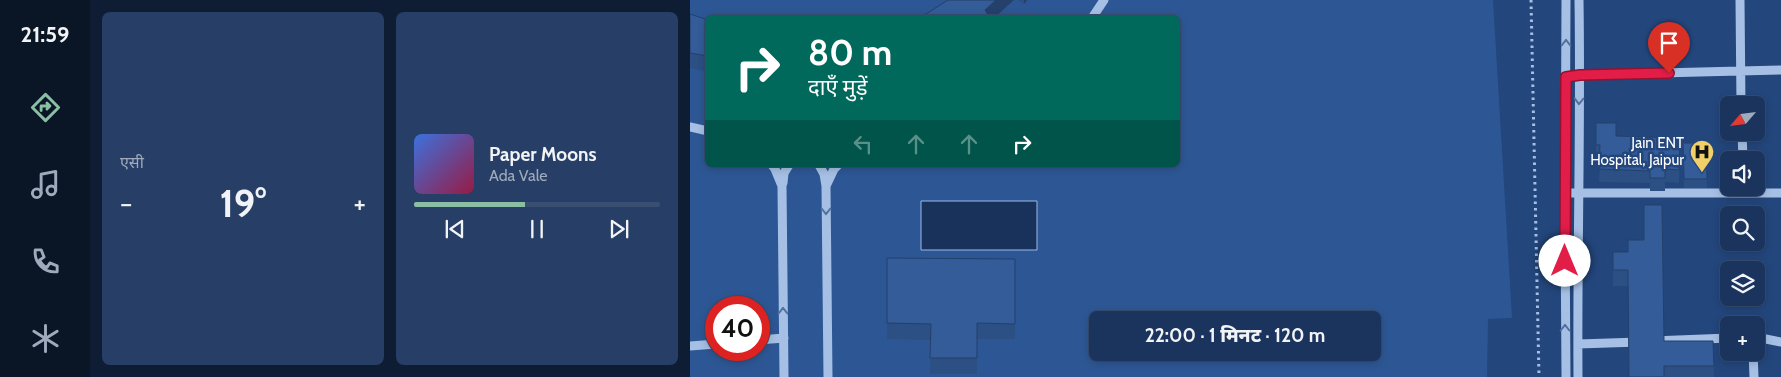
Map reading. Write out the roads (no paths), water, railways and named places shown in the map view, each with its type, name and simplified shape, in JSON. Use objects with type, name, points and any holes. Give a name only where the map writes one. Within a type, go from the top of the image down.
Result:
[{"type":"street","points":[[1094,15],[1104,0]]},
{"type":"street","points":[[1566,0],[1566,377]]},
{"type":"street","points":[[1578,0],[1580,75],[1578,377]]},
{"type":"street","points":[[1740,0],[1741,96]]},
{"type":"street","points":[[1566,77],[1580,75],[1781,70]]},
{"type":"street","points":[[690,127],[705,130]]},
{"type":"street","points":[[774,167],[782,186]]},
{"type":"street","points":[[784,377],[782,186],[784,173],[788,167]]},
{"type":"street","points":[[819,167],[824,174],[826,186],[828,377]]},
{"type":"street","points":[[826,186],[836,167]]},
{"type":"street","points":[[1565,193],[1720,190]]},
{"type":"street","points":[[1765,192],[1781,193]]},
{"type":"street","points":[[770,339],[784,338]]},
{"type":"street","points":[[1578,344],[1720,338]]},
{"type":"street","points":[[1765,339],[1781,342]]},
{"type":"street","points":[[690,346],[705,345]]},
{"type":"street","points":[[1753,361],[1754,377]]},
{"type":"place","name":"Jain ENT Hospital, Jaipur","points":[[1702,173]]}]
